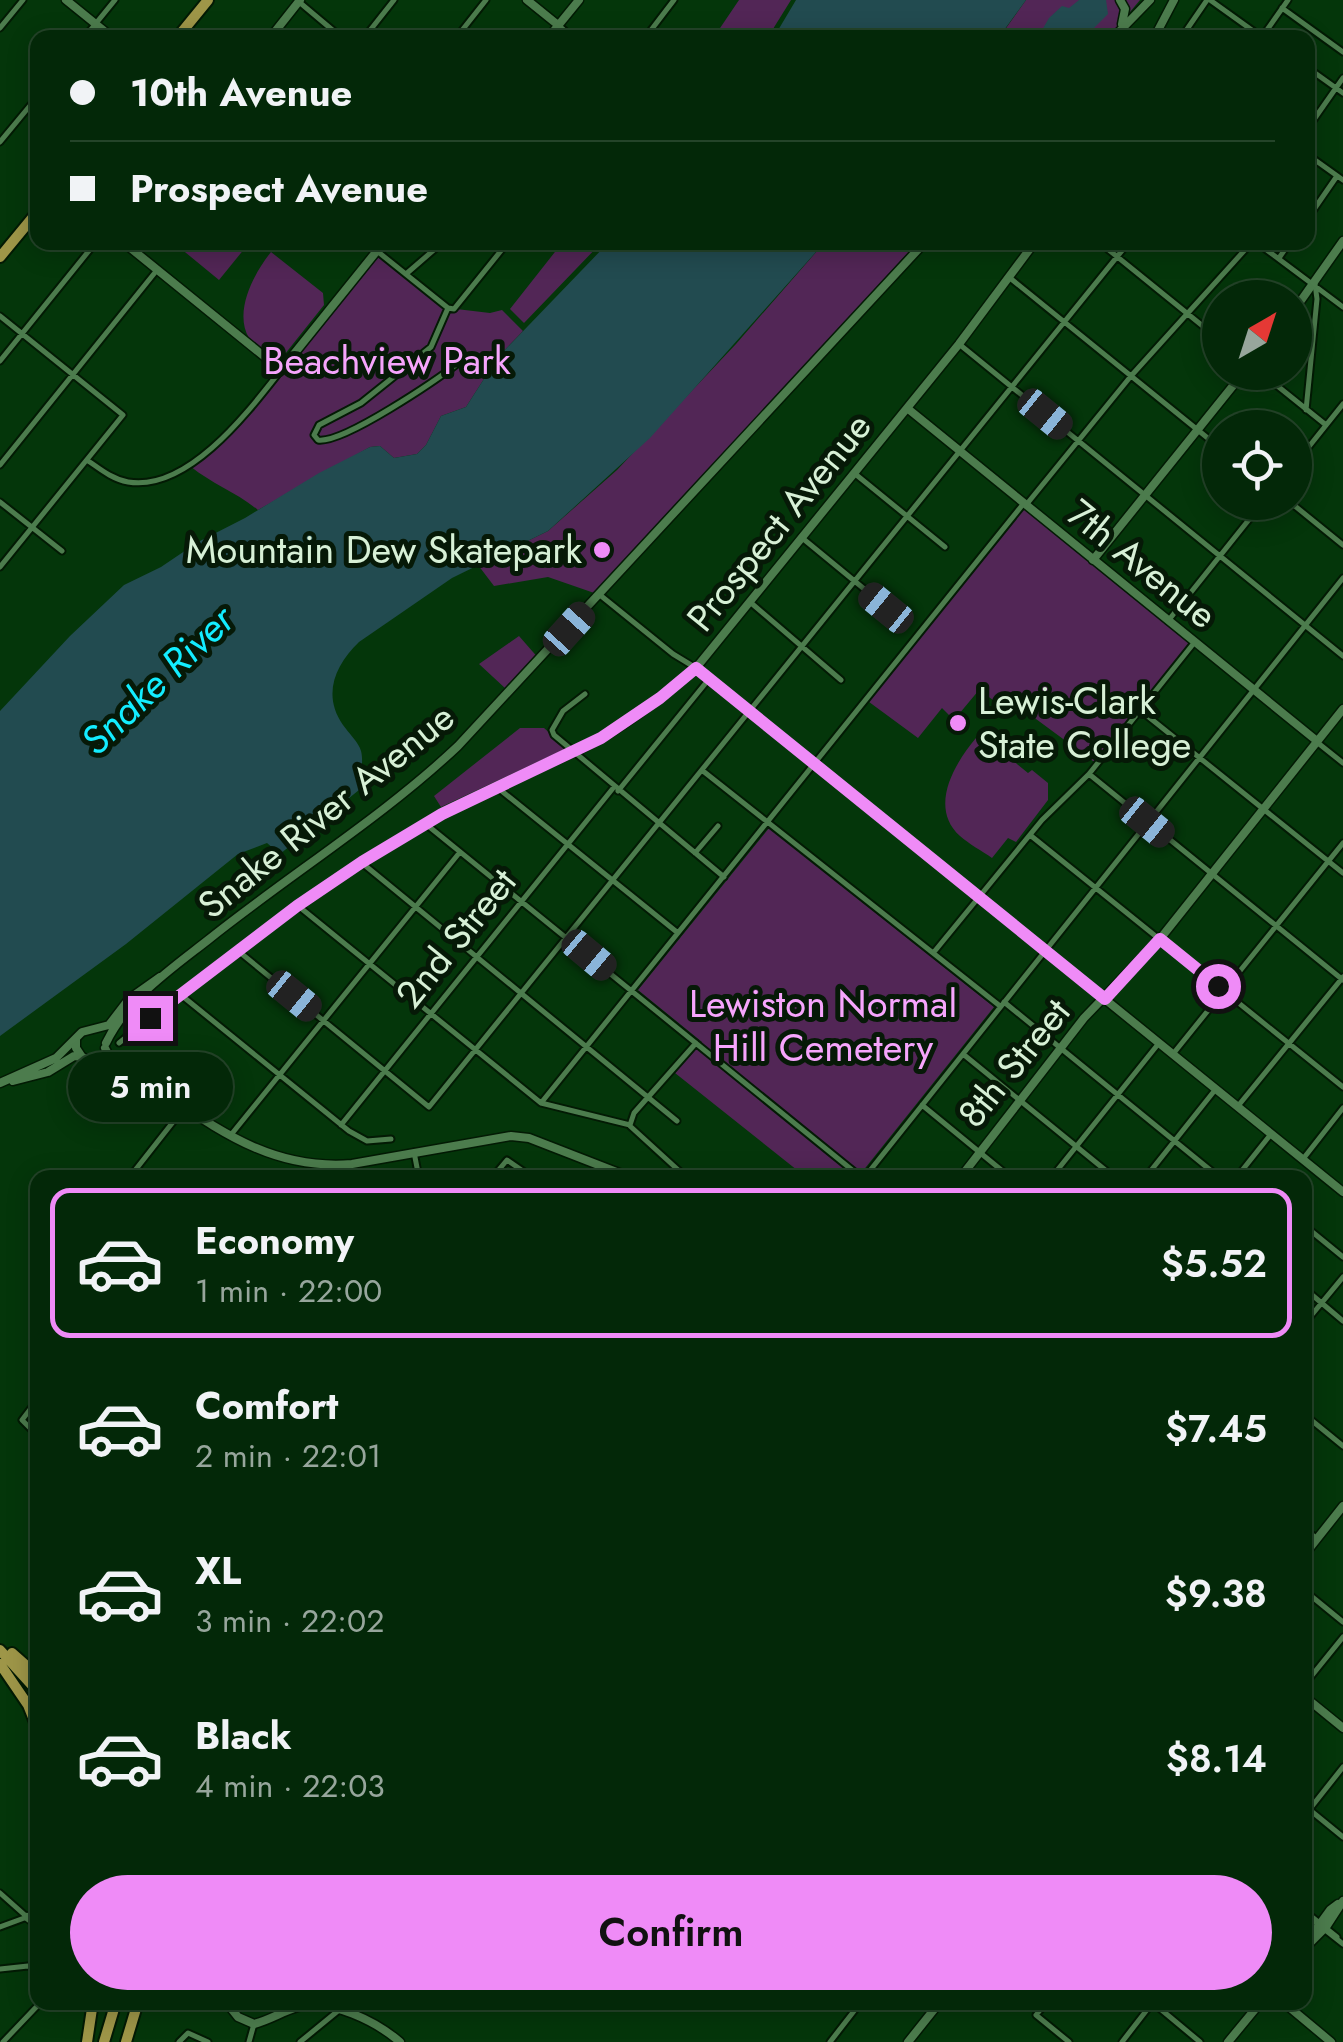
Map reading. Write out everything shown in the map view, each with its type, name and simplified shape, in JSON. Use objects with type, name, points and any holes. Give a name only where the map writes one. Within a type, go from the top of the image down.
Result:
[{"type":"main road","points":[[66,0],[103,30]]},
{"type":"main road","points":[[184,30],[208,0]]},
{"type":"main road","points":[[527,0],[558,25]]},
{"type":"main road","points":[[554,30],[578,0]]},
{"type":"main road","points":[[1123,0],[1136,12]]},
{"type":"main road","points":[[1117,30],[1125,14],[1123,0]]},
{"type":"main road","points":[[1120,30],[1148,0]]},
{"type":"main road","points":[[1158,30],[1174,0]]},
{"type":"main road","points":[[276,30],[298,1]]},
{"type":"main road","points":[[0,257],[30,221]]},
{"type":"main road","points":[[1312,288],[1343,241]]},
{"type":"main road","points":[[133,250],[280,370],[377,251]]},
{"type":"main road","name":"Snake River Avenue","points":[[94,1029],[109,1025],[129,999],[439,764],[917,250]]},
{"type":"main road","name":"Prospect Avenue","points":[[696,668],[959,344],[1029,250]]},
{"type":"main road","points":[[1093,560],[1230,390]]},
{"type":"main road","name":"7th Avenue","points":[[906,408],[1317,742]]},
{"type":"main road","points":[[696,668],[1343,1192]]},
{"type":"main road","name":"8th Street","points":[[965,1170],[1084,1018],[1160,939],[1343,709]]},
{"type":"main road","name":"Snake River Avenue","points":[[106,1046],[120,1018],[164,975]]},
{"type":"main road","points":[[0,1084],[56,1058],[78,1036],[94,1029],[102,1034],[118,1066],[265,1154],[314,1165],[352,1164],[511,1136],[529,1138],[611,1170]]},
{"type":"main road","points":[[78,1036],[76,1048],[85,1058],[160,1093]]},
{"type":"main road","points":[[0,1084],[48,1072],[74,1056],[100,1057],[106,1046]]},
{"type":"main road","points":[[1312,1545],[1342,1511]]},
{"type":"main road","points":[[4,1648],[30,1672]]},
{"type":"main road","points":[[4,1648],[30,1682]]},
{"type":"main road","points":[[0,1664],[30,1710]]},
{"type":"main road","points":[[1312,1703],[1343,1728]]},
{"type":"main road","points":[[1312,1938],[1342,1901]]},
{"type":"main road","points":[[87,2042],[92,2010]]},
{"type":"main road","points":[[108,2042],[117,2010]]},
{"type":"main road","points":[[126,2042],[136,2010]]},
{"type":"main road","points":[[232,2010],[254,2024],[289,2010]]},
{"type":"main road","points":[[338,2010],[410,2042]]},
{"type":"main road","points":[[908,2042],[934,2010]]},
{"type":"main road","points":[[1228,2042],[1254,2010]]},
{"type":"main road","points":[[1293,2010],[1331,2042]]},
{"type":"main road","points":[[384,2029],[400,2042]]},
{"type":"street","points":[[0,28],[22,0]]},
{"type":"street","points":[[91,30],[115,0]]},
{"type":"street","points":[[370,30],[394,0]]},
{"type":"street","points":[[462,30],[486,0]]},
{"type":"street","points":[[652,30],[674,0]]},
{"type":"street","points":[[1186,30],[1209,0],[1253,30]]},
{"type":"street","points":[[1268,30],[1288,0]]},
{"type":"street","points":[[298,1],[332,30]]},
{"type":"street","points":[[1282,8],[1312,30]]},
{"type":"street","points":[[558,25],[564,30]]},
{"type":"street","points":[[1315,32],[1343,52]]},
{"type":"street","points":[[1315,73],[1343,93]]},
{"type":"street","points":[[1315,118],[1343,78]]},
{"type":"street","points":[[0,142],[30,106]]},
{"type":"street","points":[[1315,159],[1340,178],[1315,209]]},
{"type":"street","points":[[0,361],[90,250]]},
{"type":"street","points":[[406,274],[434,250]]},
{"type":"street","points":[[377,251],[454,309],[502,250]]},
{"type":"street","points":[[1109,250],[1202,325]]},
{"type":"street","points":[[237,950],[429,1107],[1124,250]]},
{"type":"street","points":[[541,1103],[1025,504],[1131,376],[1247,250]]},
{"type":"street","points":[[1266,250],[1343,306]]},
{"type":"street","points":[[1279,258],[1284,250]]},
{"type":"street","points":[[0,465],[157,270]]},
{"type":"street","points":[[1010,278],[1202,433]]},
{"type":"street","points":[[1306,410],[1317,301],[1315,284]]},
{"type":"street","points":[[448,308],[431,347],[360,403],[319,425],[314,435],[318,440],[331,440],[434,382],[461,361]]},
{"type":"street","points":[[0,316],[123,415],[0,567]]},
{"type":"street","points":[[959,344],[1343,656]]},
{"type":"street","points":[[87,460],[110,476],[129,482],[147,482],[180,472],[246,412],[280,370]]},
{"type":"street","points":[[1282,390],[1306,410]]},
{"type":"street","points":[[1312,443],[1343,404]]},
{"type":"street","points":[[1312,415],[1326,426]]},
{"type":"street","points":[[854,473],[945,547]]},
{"type":"street","points":[[0,502],[62,551]]},
{"type":"street","points":[[1168,621],[1249,520]]},
{"type":"street","points":[[1312,520],[1343,545]]},
{"type":"street","points":[[801,538],[891,611]]},
{"type":"street","points":[[871,1170],[1343,578]]},
{"type":"street","points":[[600,595],[696,668]]},
{"type":"street","points":[[750,602],[841,680]]},
{"type":"street","points":[[934,952],[1030,835],[1089,774],[1194,642]]},
{"type":"street","name":"Prospect Avenue","points":[[118,1043],[237,950],[362,862],[497,787],[622,725],[696,668]]},
{"type":"street","name":"2nd Street","points":[[341,1125],[568,844],[709,679]]},
{"type":"street","points":[[585,694],[569,705],[552,730],[572,753],[724,877]]},
{"type":"street","points":[[1140,710],[1343,872]]},
{"type":"street","name":"7th Avenue","points":[[1317,742],[1343,763]]},
{"type":"street","points":[[703,771],[1211,1170]]},
{"type":"street","points":[[1089,774],[1342,978],[1238,1106]]},
{"type":"street","points":[[497,787],[678,933]]},
{"type":"street","points":[[427,824],[856,1170]]},
{"type":"street","points":[[695,853],[718,826]]},
{"type":"street","points":[[1030,835],[1343,1087]]},
{"type":"street","points":[[1172,1054],[1343,843]]},
{"type":"street","points":[[230,1136],[460,852]]},
{"type":"street","points":[[362,862],[678,1120]]},
{"type":"street","points":[[297,906],[541,1103],[630,1125],[678,1170]]},
{"type":"street","points":[[181,996],[341,1125],[368,1142],[391,1139]]},
{"type":"street","points":[[630,1125],[648,1097],[696,1042]]},
{"type":"street","points":[[1057,1170],[1159,1043]]},
{"type":"street","points":[[963,1054],[1105,1170]]},
{"type":"street","points":[[1151,1170],[1216,1089]]},
{"type":"street","points":[[922,1106],[1002,1170]]},
{"type":"street","points":[[135,1170],[184,1108]]},
{"type":"street","points":[[1302,1159],[1343,1108]]},
{"type":"street","points":[[1245,1170],[1272,1134]]},
{"type":"street","points":[[414,1152],[417,1170]]},
{"type":"street","points":[[499,1170],[508,1160],[521,1170]]},
{"type":"street","points":[[1312,1232],[1343,1257]]},
{"type":"street","points":[[1312,1315],[1343,1277]]},
{"type":"street","points":[[1312,1295],[1343,1320]]},
{"type":"street","points":[[1312,1421],[1343,1446]]},
{"type":"street","points":[[1312,1535],[1317,1539]]},
{"type":"street","points":[[1312,1597],[1343,1622]]},
{"type":"street","points":[[1312,1675],[1343,1637]]},
{"type":"street","points":[[1312,1803],[1343,1767]]},
{"type":"street","points":[[1312,1814],[1343,1836]]},
{"type":"street","points":[[0,1893],[28,1917],[0,1927]]},
{"type":"street","points":[[1312,1918],[1341,1942]]},
{"type":"street","points":[[0,1968],[30,1967]]},
{"type":"street","points":[[3,2042],[33,2010]]},
{"type":"street","points":[[300,2042],[338,2010]]},
{"type":"street","points":[[830,2042],[855,2010]]},
{"type":"street","points":[[1040,2010],[1036,2016],[1069,2042]]},
{"type":"street","points":[[1122,2042],[1147,2010]]},
{"type":"street","points":[[1161,2010],[1200,2042]]},
{"type":"street","points":[[249,2042],[254,2024]]},
{"type":"street","points":[[384,2029],[387,2042]]},
{"type":"street","points":[[179,2042],[188,2033],[208,2042]]},
{"type":"green space","points":[[739,0],[791,0],[772,30],[719,30]]},
{"type":"green space","points":[[1026,0],[1140,0],[1115,30],[1005,30]]},
{"type":"green space","points":[[183,250],[243,250],[219,280]]},
{"type":"green space","points":[[556,250],[594,250],[524,323],[510,309]]},
{"type":"green space","points":[[818,250],[911,250],[662,521],[600,595],[548,577],[494,586],[478,565],[548,531],[617,470]]},
{"type":"green space","name":"Beachview Park","points":[[377,251],[448,308],[490,313],[502,310],[523,331],[498,357],[466,407],[441,416],[417,454],[394,458],[380,446],[370,447],[258,510],[190,466],[245,412]]},
{"type":"green space","points":[[271,252],[323,293],[324,305],[281,359],[275,359],[249,338],[243,316],[248,292]]},
{"type":"green space","points":[[1024,503],[1194,643],[1097,764],[1006,697],[1000,705],[979,690],[954,720],[942,708],[918,738],[865,699]]},
{"type":"green space","points":[[519,636],[540,660],[506,689],[479,664]]},
{"type":"green space","points":[[520,728],[544,728],[567,748],[441,807],[434,796]]},
{"type":"green space","points":[[976,738],[987,746],[990,742],[1028,773],[1032,770],[1048,783],[1048,800],[1016,842],[1008,838],[992,858],[960,836],[946,812],[945,799],[953,772]]},
{"type":"green space","name":"Lewiston Normal Hill Cemetery","points":[[769,828],[994,1007],[864,1170],[797,1170],[675,1073],[702,1042],[638,990]]},
{"type":"water","points":[[796,0],[1026,0],[1004,30],[778,30]]},
{"type":"water","points":[[1079,0],[1106,0],[1108,14],[1092,30],[1042,30],[1062,6],[1069,8]]},
{"type":"water","name":"Snake River","points":[[601,250],[818,250],[650,438],[548,531],[452,578],[359,642],[343,660],[334,681],[333,703],[361,751],[359,790],[280,854],[267,843],[238,854],[126,944],[0,1036],[0,711],[124,585],[370,447],[380,446],[394,458],[417,454],[441,416],[466,407],[498,357]]},
{"type":"place","name":"Mountain Dew Skatepark","points":[[602,550]]},
{"type":"place","name":"Lewis-Clark State College","points":[[958,723]]},
{"type":"route","points":[[150,1018],[297,906],[362,862],[442,814],[585,748],[660,698],[696,668],[1105,999],[1160,939],[1218,986]]}]
